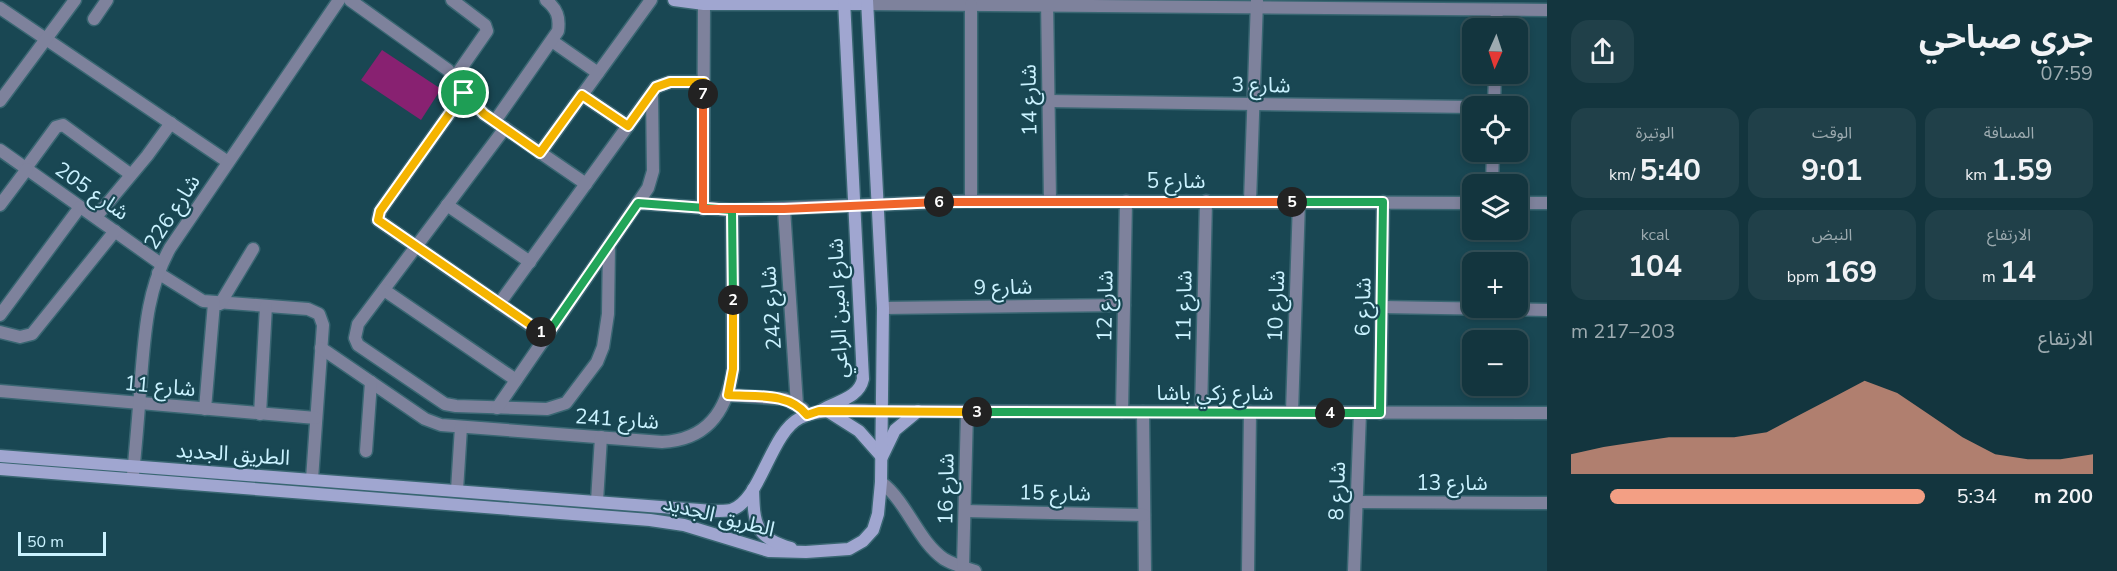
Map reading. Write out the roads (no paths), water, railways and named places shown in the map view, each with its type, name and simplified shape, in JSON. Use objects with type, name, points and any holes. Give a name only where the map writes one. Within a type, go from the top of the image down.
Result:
[{"type":"street","points":[[0,101],[75,0]]},
{"type":"street","points":[[93,19],[107,0]]},
{"type":"street","name":"شارع 226","points":[[134,473],[146,320],[160,268],[228,162],[339,0]]},
{"type":"street","points":[[350,0],[455,77],[464,93],[500,124],[586,184]]},
{"type":"street","points":[[452,0],[487,28],[486,34],[455,77]]},
{"type":"street","points":[[546,0],[556,9],[559,20],[558,32],[447,205],[358,324],[355,338],[358,345],[445,404],[497,408],[557,408],[573,396],[597,362],[607,330],[609,245]]},
{"type":"street","points":[[540,153],[651,0]]},
{"type":"street","points":[[674,0],[704,4],[844,2],[971,5],[1257,4],[1547,10]]},
{"type":"street","name":"شارع امين الراعي","points":[[818,413],[854,394],[861,388],[863,380],[844,2]]},
{"type":"street","name":"شارع امين الراعي","points":[[867,2],[883,308],[883,411]]},
{"type":"street","name":"شارع 14","points":[[1047,3],[1050,200]]},
{"type":"street","points":[[703,209],[704,4]]},
{"type":"street","points":[[1250,201],[1257,4]]},
{"type":"street","points":[[971,5],[971,201]]},
{"type":"street","points":[[0,8],[228,162]]},
{"type":"street","points":[[1497,9],[1497,18]]},
{"type":"street","points":[[552,41],[598,73]]},
{"type":"street","points":[[499,304],[652,93],[663,83],[704,82]]},
{"type":"street","points":[[464,93],[378,215],[381,223],[546,336]]},
{"type":"street","points":[[497,408],[648,188],[653,171],[652,93]]},
{"type":"street","points":[[582,95],[628,126]]},
{"type":"street","name":"شارع 3","points":[[1049,101],[1462,107]]},
{"type":"street","points":[[96,217],[147,156],[171,123]]},
{"type":"street","points":[[0,205],[56,127],[63,125],[130,174]]},
{"type":"street","name":"شارع 205","points":[[0,150],[115,231],[203,302],[217,303]]},
{"type":"street","name":"شارع 5","points":[[638,203],[732,210],[854,204],[1050,200],[1462,203]]},
{"type":"street","name":"شارع 12","points":[[1122,412],[1126,201]]},
{"type":"street","name":"شارع 11","points":[[1201,412],[1206,201]]},
{"type":"street","name":"شارع 10","points":[[1292,412],[1299,202]]},
{"type":"street","name":"شارع 6","points":[[1380,413],[1383,202]]},
{"type":"street","points":[[1528,203],[1547,203]]},
{"type":"street","points":[[447,205],[530,262]]},
{"type":"street","points":[[0,315],[80,207]]},
{"type":"street","name":"شارع 242","points":[[784,209],[797,405]]},
{"type":"street","name":"شارع 241","points":[[321,348],[425,419],[441,425],[662,442],[687,438],[708,426],[716,417],[728,395],[733,369],[732,210]]},
{"type":"street","points":[[0,332],[20,337],[32,334],[115,231]]},
{"type":"street","points":[[205,409],[217,303],[253,249]]},
{"type":"street","points":[[384,290],[516,380]]},
{"type":"street","points":[[217,303],[314,310],[322,319],[312,479]]},
{"type":"street","name":"شارع 9","points":[[883,308],[1124,305]]},
{"type":"street","points":[[260,414],[266,306]]},
{"type":"street","points":[[1382,307],[1547,310]]},
{"type":"street","points":[[366,451],[371,382]]},
{"type":"street","name":"شارع 11","points":[[0,391],[316,418]]},
{"type":"street","points":[[728,395],[785,399],[858,431],[882,457],[895,430],[918,411]]},
{"type":"street","points":[[818,413],[883,411]]},
{"type":"street","name":"شارع زكي باشا","points":[[883,411],[1547,413]]},
{"type":"street","name":"الطريق الجديد","points":[[0,456],[134,473],[650,520],[684,525],[769,551],[806,552],[849,549],[863,541],[873,530],[878,514],[881,482],[883,411]]},
{"type":"street","name":"شارع 16","points":[[963,567],[967,412]]},
{"type":"street","points":[[1143,412],[1145,571]]},
{"type":"street","points":[[1248,571],[1250,412]]},
{"type":"street","name":"الطريق الجديد","points":[[0,470],[312,479],[696,511],[730,510],[738,507],[753,489],[785,430],[799,418],[818,413]]},
{"type":"street","name":"شارع 8","points":[[1354,571],[1360,413]]},
{"type":"street","points":[[457,490],[461,427]]},
{"type":"street","points":[[597,501],[601,437]]},
{"type":"street","points":[[881,482],[898,497],[938,554],[953,564],[975,571]]},
{"type":"street","points":[[753,489],[753,517],[758,529],[766,538],[774,542],[806,552]]},
{"type":"street","name":"شارع 13","points":[[1357,502],[1547,503]]},
{"type":"street","name":"شارع 15","points":[[965,511],[1144,515]]}]
